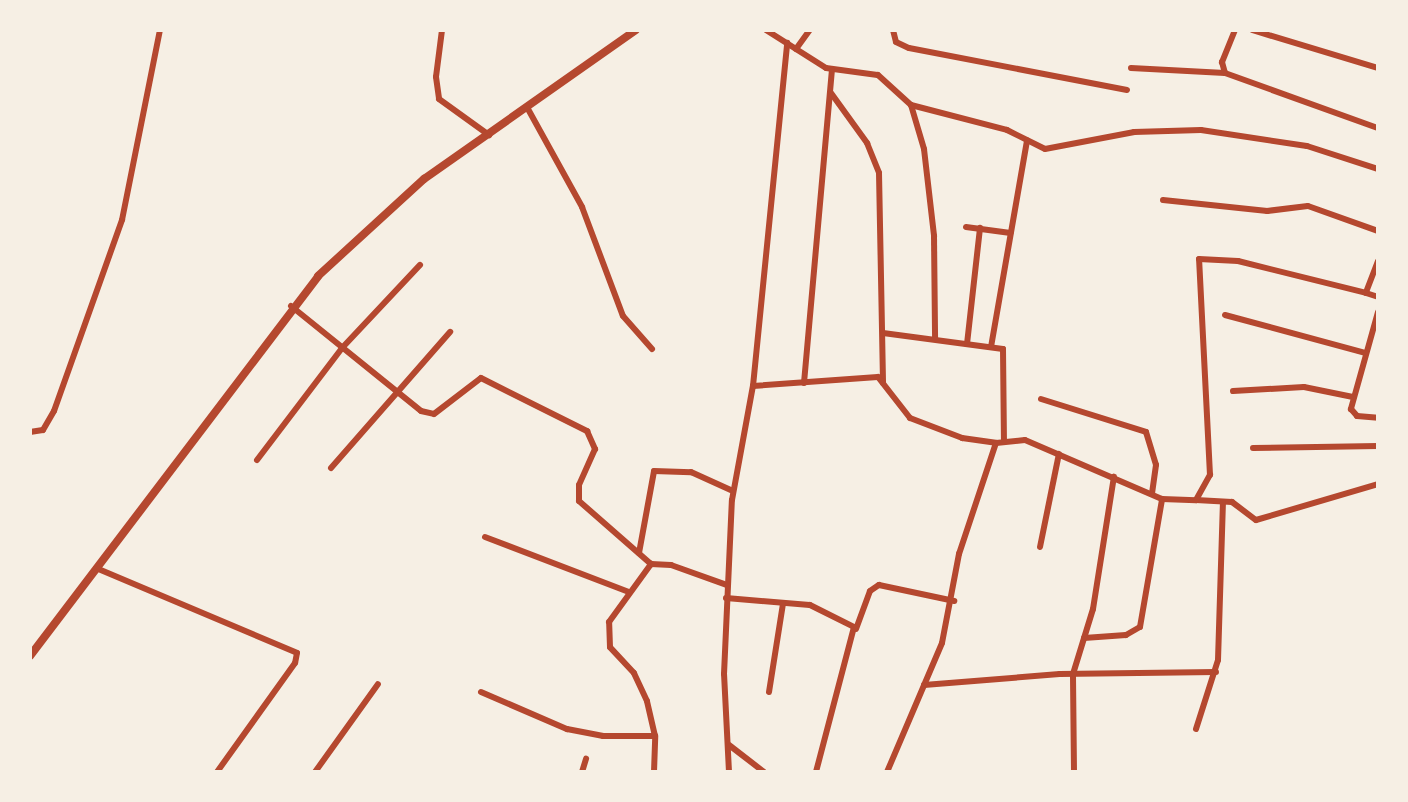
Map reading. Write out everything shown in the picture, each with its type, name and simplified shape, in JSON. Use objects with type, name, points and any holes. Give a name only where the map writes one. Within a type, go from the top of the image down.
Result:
[{"type":"main road","points":[[30,656],[291,306],[424,179],[528,109],[636,30]]},
{"type":"street","points":[[30,432],[43,430],[54,411],[122,220],[160,30]]},
{"type":"street","points":[[442,30],[436,77],[439,99],[489,135]]},
{"type":"street","points":[[766,30],[832,70],[878,75],[911,105],[1055,149],[1134,132],[1201,130],[1307,146],[1378,169]]},
{"type":"street","points":[[796,49],[810,30]]},
{"type":"street","points":[[893,30],[896,42],[909,48],[1127,90]]},
{"type":"street","points":[[1225,73],[1222,62],[1235,30]]},
{"type":"street","points":[[1252,30],[1378,68]]},
{"type":"street","points":[[729,772],[726,598],[733,491],[753,386],[787,43]]},
{"type":"street","points":[[1131,68],[1225,73],[1378,128]]},
{"type":"street","points":[[804,383],[832,70]]},
{"type":"street","points":[[830,92],[867,143],[879,173],[878,273],[883,383]]},
{"type":"street","points":[[911,105],[924,149],[934,236],[935,339]]},
{"type":"street","points":[[528,109],[582,207],[623,316],[652,349]]},
{"type":"street","points":[[991,347],[1027,140]]},
{"type":"street","points":[[1163,200],[1267,211],[1308,206],[1378,231]]},
{"type":"street","points":[[966,227],[1011,233]]},
{"type":"street","points":[[967,344],[980,228]]},
{"type":"street","points":[[1196,500],[1210,475],[1199,259],[1238,261],[1378,297]]},
{"type":"street","points":[[1366,293],[1378,261]]},
{"type":"street","points":[[257,460],[342,348],[420,265]]},
{"type":"street","points":[[291,306],[396,392],[434,414],[467,383],[481,378],[587,431],[595,449],[579,485],[579,501],[651,564],[671,565],[727,585]]},
{"type":"street","points":[[1378,312],[1353,397],[1353,414],[1378,418]]},
{"type":"street","points":[[1225,315],[1366,353]]},
{"type":"street","points":[[331,468],[450,332]]},
{"type":"street","points":[[883,333],[991,347],[1006,353],[1000,441],[959,554],[954,601],[924,685],[887,772]]},
{"type":"street","points":[[753,386],[872,377],[883,383],[910,418],[962,438],[1025,440],[1162,499],[1238,505],[1256,520],[1378,484]]},
{"type":"street","points":[[1233,391],[1304,387],[1353,397]]},
{"type":"street","points":[[1041,399],[1146,432],[1156,465],[1152,494]]},
{"type":"street","points":[[1253,448],[1378,446]]},
{"type":"street","points":[[1040,547],[1059,454]]},
{"type":"street","points":[[639,553],[654,471],[691,472],[733,491]]},
{"type":"street","points":[[1074,772],[1073,674],[1084,638],[1114,477]]},
{"type":"street","points":[[1084,638],[1126,635],[1140,627],[1162,499]]},
{"type":"street","points":[[1196,729],[1216,672],[1223,502]]},
{"type":"street","points":[[485,537],[629,592]]},
{"type":"street","points":[[651,564],[609,622],[607,640],[641,687],[655,736],[654,772]]},
{"type":"street","points":[[96,568],[297,653],[295,663],[217,772]]},
{"type":"street","points":[[816,772],[870,591],[879,585],[954,601]]},
{"type":"street","points":[[726,598],[817,607],[856,631]]},
{"type":"street","points":[[769,692],[783,604]]},
{"type":"street","points":[[924,685],[1073,674],[1216,672]]},
{"type":"street","points":[[315,772],[378,684]]},
{"type":"street","points":[[481,692],[567,729],[655,736]]},
{"type":"street","points":[[728,745],[764,772]]},
{"type":"street","points":[[582,772],[586,759]]}]
